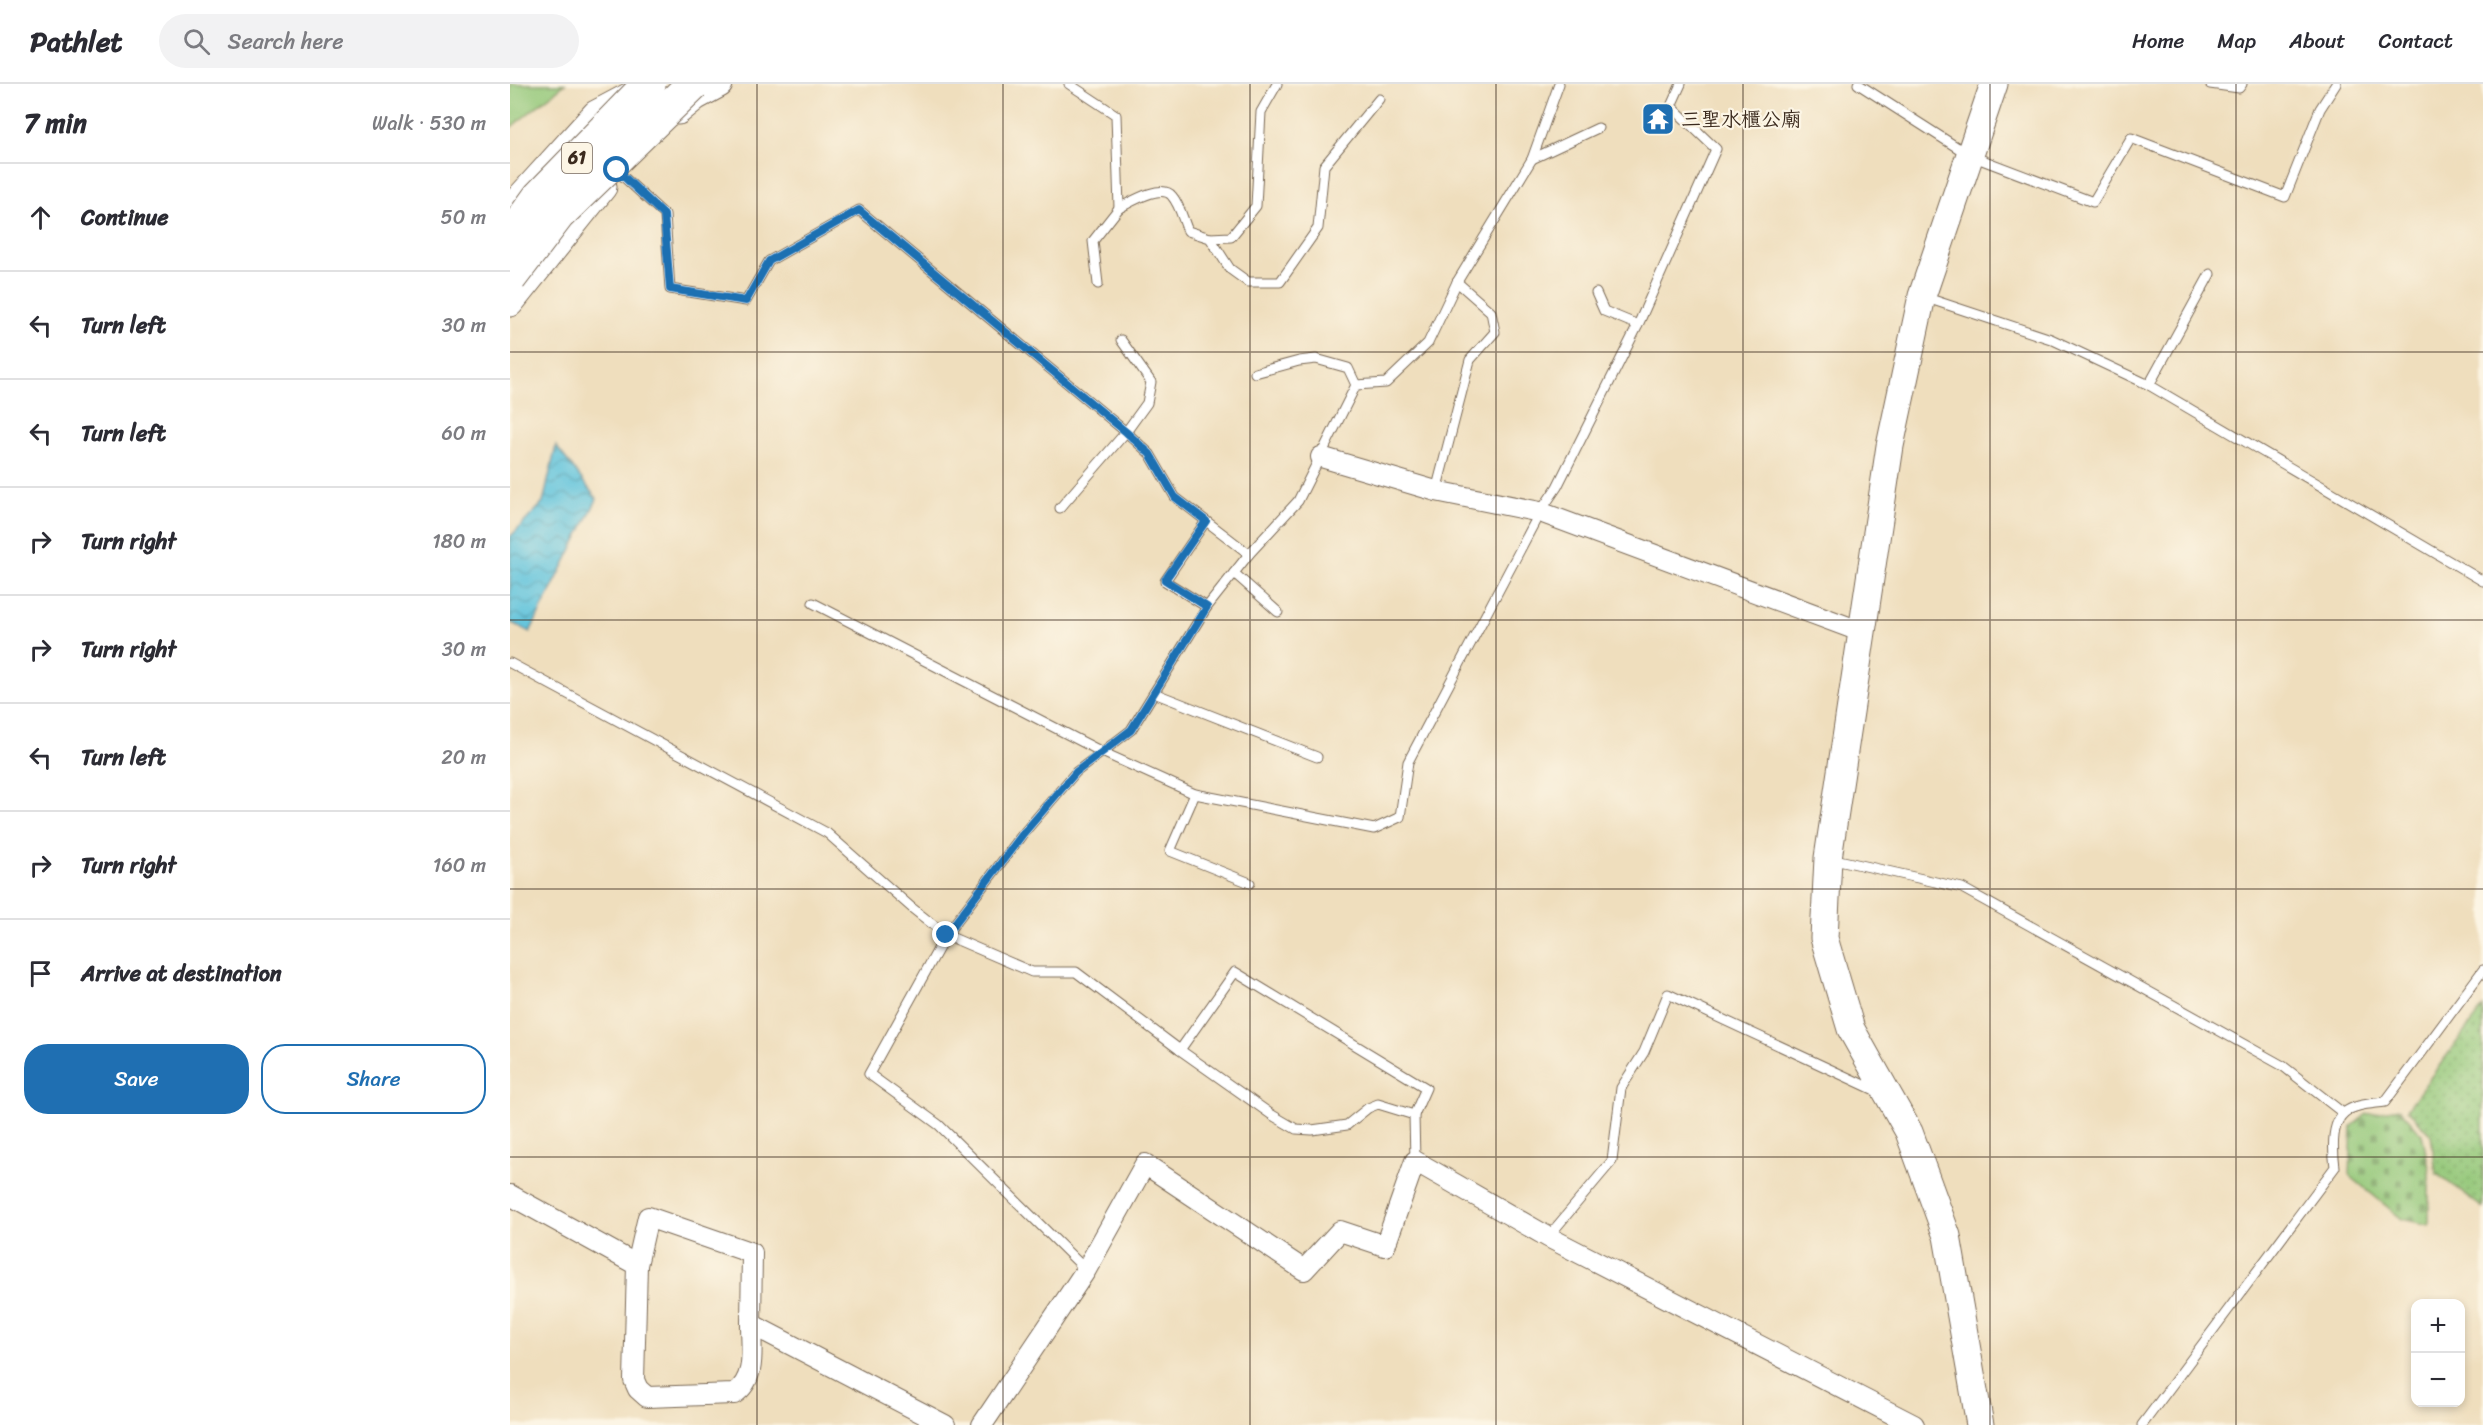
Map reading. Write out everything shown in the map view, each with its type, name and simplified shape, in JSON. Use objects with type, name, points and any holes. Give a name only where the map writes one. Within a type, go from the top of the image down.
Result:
[{"type":"highway","name":"61","points":[[510,237],[539,197],[650,84]]},
{"type":"highway","name":"61","points":[[510,278],[558,214],[693,84]]},
{"type":"street","points":[[510,209],[596,114],[654,84]]},
{"type":"street","points":[[510,303],[635,148],[694,97],[719,84]]},
{"type":"street","points":[[1980,1425],[1947,1236],[1910,1132],[1851,1029],[1824,938],[1828,858],[1890,446],[1922,296],[1994,84]]},
{"type":"street","points":[[1321,457],[1436,490],[1540,512],[1862,632]]},
{"type":"street","points":[[982,1425],[1086,1270],[1145,1164],[1304,1270],[1340,1231],[1385,1246],[1415,1161],[1548,1237],[1914,1425]]},
{"type":"street","points":[[510,1195],[637,1265]]},
{"type":"street","points":[[648,1217],[752,1253],[751,1324],[750,1378],[744,1387],[734,1394],[647,1397],[638,1389],[634,1380],[637,1265],[648,1217]]},
{"type":"street","points":[[751,1324],[945,1425]]},
{"type":"lane","points":[[1069,84],[1116,115],[1119,208]]},
{"type":"lane","points":[[1098,284],[1093,241],[1119,208],[1154,192],[1165,191],[1172,195],[1188,231],[1210,238],[1231,237],[1256,206],[1261,112],[1276,84]]},
{"type":"lane","points":[[1356,385],[1386,383],[1428,343],[1457,282],[1532,159],[1559,84]]},
{"type":"lane","points":[[813,603],[1102,752],[1195,794],[1374,829],[1400,816],[1408,762],[1540,512],[1557,487],[1638,325],[1716,149],[1671,106],[1681,84]]},
{"type":"lane","points":[[1858,84],[1969,155],[2092,202],[2131,138],[2285,197],[2320,109],[2336,84]]},
{"type":"lane","points":[[2210,84],[2240,88],[2242,84]]},
{"type":"lane","points":[[1210,238],[1230,269],[1248,282],[1280,282],[1318,228],[1324,166],[1379,99]]},
{"type":"lane","points":[[1532,159],[1598,128]]},
{"type":"lane","points":[[573,138],[617,170],[664,215],[670,289],[746,301],[769,261],[859,210],[1126,432],[1150,454],[1175,497],[1249,554]]},
{"type":"lane","points":[[2149,385],[2210,274]]},
{"type":"lane","points":[[1436,490],[1470,360],[1495,332],[1491,312],[1457,282]]},
{"type":"lane","points":[[1596,294],[1605,311],[1638,325]]},
{"type":"lane","points":[[1922,296],[2050,339],[2149,385],[2483,580]]},
{"type":"lane","points":[[1060,508],[1126,432],[1147,403],[1151,382],[1121,340]]},
{"type":"lane","points":[[1255,373],[1299,361],[1317,359],[1348,368],[1356,385]]},
{"type":"lane","points":[[1086,1270],[939,1125],[868,1074],[946,935],[1029,826],[1076,772],[1131,730],[1207,607],[1249,554],[1298,501],[1356,385]]},
{"type":"lane","points":[[1206,521],[1165,580],[1207,607]]},
{"type":"lane","points":[[1234,573],[1278,612]]},
{"type":"lane","points":[[510,663],[827,833],[946,935],[1032,972],[1076,972],[1180,1050],[1272,1115],[1296,1129],[1312,1130],[1347,1125],[1368,1108],[1378,1104],[1414,1115]]},
{"type":"lane","points":[[1154,693],[1317,757]]},
{"type":"lane","points":[[1195,794],[1170,851],[1250,883]]},
{"type":"lane","points":[[1828,858],[1962,888],[2283,1066],[2343,1113]]},
{"type":"lane","points":[[2142,1425],[2335,1167],[2333,1156],[2336,1128],[2343,1113],[2357,1106],[2385,1101],[2483,970]]},
{"type":"lane","points":[[1180,1050],[1235,972],[1426,1088],[1414,1115],[1415,1161]]},
{"type":"lane","points":[[1548,1237],[1612,1161],[1622,1088],[1644,1052],[1668,994],[1889,1096]]},
{"type":"green space","points":[[510,84],[565,84],[510,128]]},
{"type":"green space","points":[[2483,1007],[2483,1208],[2436,1173],[2431,1135],[2407,1109]]},
{"type":"green space","points":[[2400,1109],[2422,1134],[2429,1168],[2429,1225],[2402,1219],[2350,1176],[2352,1126],[2367,1114]]},
{"type":"water","points":[[556,446],[597,499],[530,632],[510,622],[510,537],[543,503]]},
{"type":"place","name":"三聖水櫃公廟","points":[[1658,119]]},
{"type":"route","points":[[617,170],[664,215],[670,289],[746,301],[769,261],[859,210],[1126,432],[1150,454],[1175,497],[1206,521],[1165,580],[1207,607],[1131,730],[1076,772],[1022,835],[946,935]]}]
